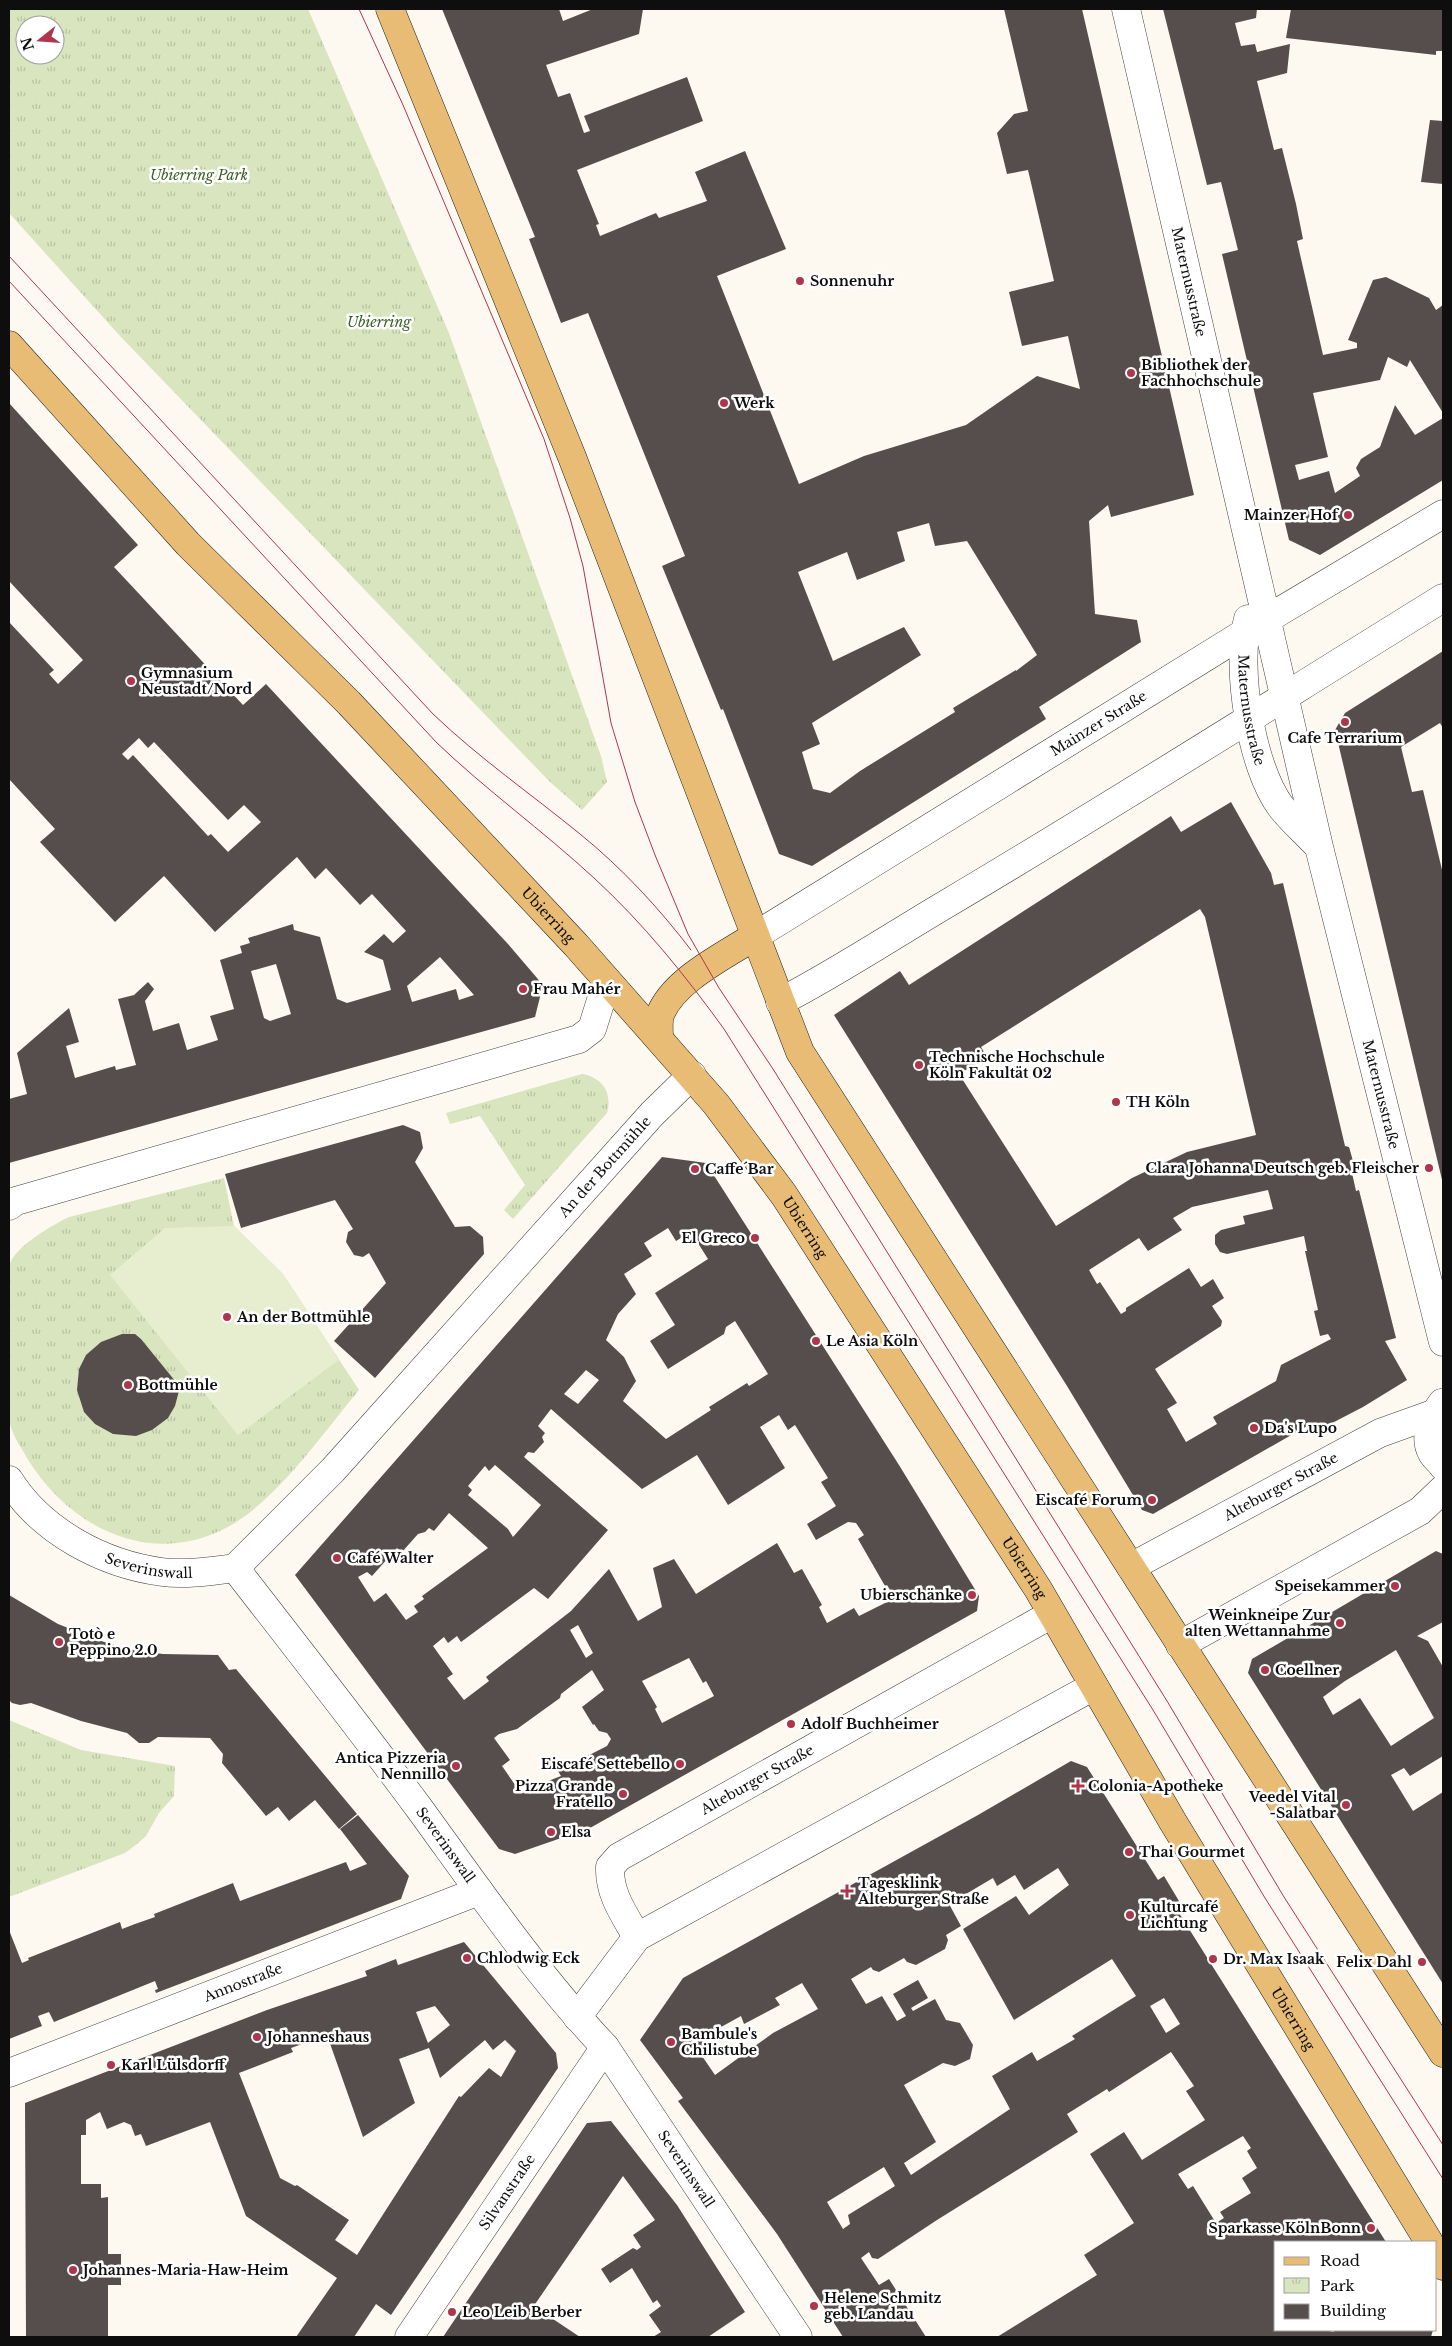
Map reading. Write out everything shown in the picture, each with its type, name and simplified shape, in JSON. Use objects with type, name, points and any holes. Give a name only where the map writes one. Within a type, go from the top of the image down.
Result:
[{"type":"main road","points":[[390,9],[572,457],[800,1052],[1443,2053]]},
{"type":"main road","name":"Ubierring","points":[[9,344],[188,544],[349,703],[576,945],[607,982],[692,1074],[784,1196],[969,1481],[1052,1614],[1173,1822],[1428,2241]]},
{"type":"main road","points":[[659,1038],[660,1016],[666,1002],[688,980],[755,936]]},
{"type":"street","name":"Maternusstraße","points":[[1126,9],[1319,847],[1443,1342]]},
{"type":"street","name":"Mainzer Straße","points":[[755,936],[1267,619],[1443,514]]},
{"type":"street","name":"Maternusstraße","points":[[1258,584],[1244,634],[1248,719],[1259,767],[1280,806],[1319,847]]},
{"type":"street","points":[[780,1002],[829,977],[922,918],[1090,819],[1443,598]]},
{"type":"street","points":[[9,1206],[16,1201],[579,1039],[592,1028],[607,982]]},
{"type":"street","name":"An der Bottmühle","points":[[235,1568],[333,1470],[652,1114],[692,1074]]},
{"type":"street","name":"Alteburger Straße","points":[[1131,1567],[1380,1433],[1438,1407]]},
{"type":"street","name":"Alteburger Straße","points":[[1438,1407],[1429,1429],[1430,1445],[1432,1452],[1443,1466]]},
{"type":"street","name":"Severinswall","points":[[9,1480],[17,1493],[49,1525],[86,1548],[125,1565],[164,1572],[200,1572],[235,1568],[389,1769],[479,1891],[577,2017],[605,2047],[798,2337]]},
{"type":"street","points":[[1180,1645],[1420,1511],[1443,1490]]},
{"type":"street","name":"Alteburger Straße","points":[[637,1937],[616,1901],[610,1882],[610,1867],[619,1857],[1052,1614]]},
{"type":"street","points":[[577,2017],[637,1937],[1094,1686]]},
{"type":"street","name":"Annostraße","points":[[9,2073],[479,1891]]},
{"type":"street","name":"Silvanstraße","points":[[409,2337],[605,2047]]},
{"type":"green space","name":"Ubierring Park","points":[[9,9],[308,9],[449,333],[601,756],[607,782],[582,810],[550,782],[120,336],[9,213]]},
{"type":"green space","points":[[582,1074],[595,1079],[604,1087],[608,1099],[607,1113],[513,1219],[504,1210],[525,1185],[480,1116],[450,1124],[446,1113]]},
{"type":"green space","points":[[224,1178],[234,1226],[283,1274],[359,1390],[281,1484],[245,1516],[226,1528],[197,1539],[168,1544],[140,1542],[113,1534],[88,1521],[65,1504],[44,1482],[15,1437],[8,1415],[9,1266],[18,1251],[26,1244],[69,1217]]},
{"type":"green space","name":"An der Bottmühle","points":[[234,1226],[283,1274],[339,1360],[238,1435],[110,1275],[165,1228]]},
{"type":"green space","points":[[9,1720],[81,1750],[175,1766],[174,1796],[159,1813],[146,1836],[125,1853],[9,1897]]},
{"type":"building","points":[[442,9],[559,9],[563,21],[593,9],[643,9],[639,34],[546,65],[558,97],[570,93],[584,133],[590,131],[584,116],[687,77],[703,121],[577,170],[599,224],[596,225],[600,236],[656,213],[659,218],[707,201],[695,172],[745,151],[786,249],[717,276],[799,484],[864,456],[966,425],[1037,376],[1080,389],[1068,336],[1022,346],[1009,292],[1054,281],[1028,170],[1007,174],[997,133],[1014,114],[1028,111],[1004,9],[1082,9],[1194,495],[1111,517],[1108,505],[1089,521],[1095,614],[1137,620],[1141,642],[1039,707],[1046,719],[812,866],[779,854],[723,709],[721,710],[662,566],[685,556],[588,313],[561,323],[529,239],[535,237]],"holes":[[[929,523],[935,546],[967,541],[1037,655],[1016,671],[953,708],[955,712],[860,771],[830,793],[813,789],[802,752],[820,744],[812,723],[921,655],[904,627],[833,661],[798,572],[847,552],[857,580],[905,561],[897,532]]]},
{"type":"building","points":[[1163,9],[1257,9],[1256,18],[1235,23],[1241,46],[1255,44],[1257,52],[1290,44],[1287,73],[1257,81],[1274,150],[1282,148],[1296,204],[1303,239],[1297,241],[1323,355],[1357,348],[1357,343],[1348,340],[1373,280],[1386,277],[1429,298],[1436,310],[1443,305],[1443,413],[1410,360],[1407,367],[1388,357],[1380,380],[1313,393],[1328,457],[1295,465],[1299,480],[1329,471],[1335,493],[1360,476],[1356,468],[1361,459],[1380,447],[1395,405],[1415,435],[1443,418],[1443,480],[1320,555],[1289,540],[1222,254],[1238,250],[1221,182],[1207,185]]},
{"type":"building","points":[[1291,9],[1443,9],[1443,51],[1436,51],[1436,55],[1286,38]]},
{"type":"building","points":[[1430,120],[1443,121],[1443,184],[1421,182]]},
{"type":"building","points":[[9,403],[138,545],[114,567],[243,705],[266,684],[508,944],[543,985],[535,1017],[9,1163],[9,1099],[27,1094],[17,1053],[69,1008],[79,1042],[66,1046],[75,1078],[115,1066],[116,1070],[136,1065],[118,999],[134,995],[148,982],[154,989],[145,1001],[153,1031],[179,1023],[187,1050],[218,1040],[210,1016],[234,1009],[220,960],[242,953],[240,946],[250,943],[248,938],[293,924],[294,930],[320,937],[337,999],[347,1003],[391,990],[383,960],[364,952],[384,934],[393,943],[406,931],[372,894],[360,905],[326,868],[315,879],[297,857],[215,932],[164,876],[115,922],[40,842],[55,829],[9,779],[9,622],[54,670],[49,674],[58,684],[83,660],[9,581]],"holes":[[[139,738],[148,748],[154,742],[228,820],[244,805],[261,822],[228,852],[211,834],[208,836],[133,755],[128,760],[122,754]],[[440,957],[474,995],[459,1000],[456,989],[412,1002],[407,986]],[[276,964],[291,1014],[270,1021],[264,1018],[251,971]]]},
{"type":"building","points":[[1443,651],[1443,728],[1440,723],[1401,747],[1412,792],[1423,790],[1443,874],[1443,1184],[1335,730],[1345,713]]},
{"type":"building","name":"TH Köln","points":[[1231,802],[1271,873],[1274,885],[1283,883],[1345,1146],[1349,1147],[1353,1161],[1350,1164],[1356,1191],[1359,1190],[1396,1338],[1385,1341],[1407,1380],[1363,1407],[1311,1434],[1307,1426],[1153,1514],[1142,1510],[1067,1386],[834,1015],[900,971],[909,985],[1171,816],[1181,832]],"holes":[[[1200,909],[1205,917],[1256,1135],[1187,1152],[1132,1178],[1056,1226],[959,1074],[987,1057],[981,1047]],[[1268,1190],[1273,1209],[1243,1216],[1245,1224],[1221,1230],[1215,1235],[1215,1244],[1220,1252],[1227,1254],[1304,1236],[1307,1251],[1305,1251],[1318,1310],[1314,1311],[1320,1336],[1328,1334],[1331,1339],[1281,1365],[1276,1381],[1213,1417],[1217,1424],[1186,1442],[1167,1409],[1177,1403],[1155,1369],[1221,1326],[1222,1321],[1212,1306],[1224,1298],[1213,1279],[1201,1287],[1189,1268],[1126,1308],[1126,1311],[1121,1314],[1100,1282],[1097,1284],[1089,1270],[1139,1238],[1148,1251],[1182,1230],[1173,1218],[1192,1207]]]},
{"type":"building","points":[[403,1125],[420,1132],[423,1148],[415,1162],[455,1227],[470,1226],[483,1237],[484,1254],[375,1378],[334,1341],[386,1283],[369,1253],[363,1257],[354,1255],[346,1242],[348,1232],[353,1229],[335,1200],[241,1228],[225,1174]]},
{"type":"building","points":[[662,1157],[706,1163],[899,1465],[979,1596],[977,1611],[590,1828],[515,1854],[499,1849],[295,1575]],"holes":[[[668,1228],[676,1241],[691,1232],[708,1259],[655,1293],[675,1325],[650,1341],[668,1369],[724,1334],[726,1327],[735,1321],[768,1374],[749,1386],[747,1383],[709,1407],[711,1410],[666,1439],[623,1401],[636,1381],[624,1357],[606,1340],[618,1314],[636,1294],[624,1274],[652,1256],[644,1243]],[[586,1370],[599,1380],[578,1404],[564,1394]],[[551,1409],[642,1489],[697,1455],[728,1505],[785,1468],[760,1427],[779,1415],[788,1430],[795,1425],[828,1478],[821,1482],[836,1506],[807,1524],[816,1540],[848,1522],[856,1523],[864,1535],[858,1539],[885,1586],[887,1585],[895,1598],[859,1616],[854,1608],[827,1623],[819,1607],[822,1605],[802,1569],[794,1573],[777,1543],[696,1594],[674,1559],[653,1568],[662,1607],[638,1621],[609,1569],[571,1611],[486,1677],[489,1681],[464,1700],[447,1678],[453,1674],[433,1646],[444,1637],[448,1643],[457,1636],[461,1642],[534,1588],[548,1599],[608,1530],[524,1457],[528,1452],[534,1453],[544,1442],[542,1437],[545,1433],[538,1426]],[[495,1465],[541,1505],[513,1537],[508,1529],[468,1495],[472,1490],[468,1486],[485,1466],[489,1471]],[[449,1513],[488,1548],[422,1596],[424,1599],[414,1606],[418,1612],[406,1620],[386,1593],[374,1602],[358,1577],[367,1572],[372,1576],[397,1548],[402,1552],[418,1534],[425,1532],[429,1528],[434,1531]],[[578,1625],[593,1653],[586,1658],[570,1630]],[[689,1658],[703,1683],[706,1681],[714,1696],[662,1723],[655,1709],[657,1707],[642,1681]],[[592,1670],[604,1690],[582,1707],[593,1725],[599,1731],[607,1733],[611,1739],[607,1746],[558,1771],[561,1776],[520,1792],[502,1766],[510,1760],[494,1738],[499,1734],[517,1729],[560,1698],[561,1694]]]},
{"type":"building","name":"Bottmühle","points":[[122,1334],[135,1334],[141,1339],[180,1387],[175,1406],[168,1418],[152,1430],[136,1436],[113,1434],[95,1424],[84,1412],[77,1390],[79,1369],[86,1355],[101,1342]]},
{"type":"building","points":[[1436,1551],[1443,1554],[1443,1622],[1417,1636],[1428,1641],[1443,1667],[1443,1756],[1410,1776],[1404,1768],[1391,1775],[1413,1811],[1443,1792],[1443,1984],[1248,1673],[1252,1659]],"holes":[[[1396,1650],[1434,1718],[1391,1746],[1360,1698],[1333,1715],[1323,1697],[1345,1681]]]},
{"type":"building","points":[[9,1595],[58,1624],[104,1642],[133,1650],[163,1654],[218,1655],[229,1670],[236,1669],[357,1814],[339,1829],[315,1800],[289,1821],[278,1807],[266,1816],[222,1763],[223,1754],[210,1738],[158,1737],[149,1743],[139,1743],[127,1733],[81,1721],[31,1703],[20,1705],[12,1703],[9,1700]]},
{"type":"building","points":[[1071,1761],[1087,1767],[1158,1880],[1164,1876],[1179,1901],[1174,1905],[1385,2241],[1274,2241],[1274,2331],[1433,2331],[1431,2337],[997,2337],[1097,2275],[1084,2255],[1134,2223],[1090,2154],[1124,2132],[1142,2160],[1205,2120],[1186,2091],[1194,2086],[1171,2052],[1109,2092],[1107,2089],[1067,2114],[1078,2132],[878,2259],[872,2258],[869,2252],[861,2258],[879,2285],[889,2279],[926,2337],[843,2337],[777,2234],[678,2101],[683,2098],[640,2040],[683,1978],[978,1815]],"holes":[[[1058,1868],[1069,1885],[1029,1915],[1016,1896],[963,1929],[1014,2020],[1112,1959],[1136,1996],[1072,2036],[1075,2039],[1037,2061],[1032,2052],[992,2076],[1010,2109],[911,2175],[904,2163],[936,2142],[904,2085],[943,2063],[955,2066],[970,2059],[973,2045],[960,2023],[946,2020],[935,1999],[913,2011],[911,2008],[928,1998],[918,1980],[893,1994],[906,2016],[897,2021],[882,1996],[866,2004],[851,1979],[871,1967],[879,1972],[904,1958],[907,1962],[916,1965],[945,1949],[948,1940],[946,1935],[961,1926],[949,1904],[993,1878],[997,1886],[1015,1875],[1024,1890]],[[802,1983],[818,2009],[773,2033],[715,2075],[702,2056],[703,2037],[741,2016],[744,2024],[780,2005],[775,1998]],[[1164,1998],[1180,2024],[1166,2033],[1150,2006]],[[1243,2136],[1251,2148],[1247,2151],[1257,2168],[1242,2178],[1251,2193],[1220,2212],[1224,2218],[1216,2223],[1193,2186],[1188,2189],[1178,2174]],[[884,2167],[895,2186],[848,2215],[850,2224],[843,2229],[827,2202]]]},
{"type":"building","points":[[358,1815],[409,1876],[401,1899],[156,1993],[155,1990],[158,1989],[155,1981],[54,2022],[49,2012],[38,2016],[42,2026],[9,2039],[9,1930],[22,1963],[29,1960],[28,1958],[120,1922],[122,1929],[155,1917],[154,1914],[233,1883],[240,1901],[346,1862],[350,1871],[367,1864],[340,1829]]},
{"type":"building","points":[[464,1942],[556,2053],[558,2068],[391,2315],[376,2304],[354,2337],[296,2337],[337,2278],[246,2216],[210,2122],[146,2146],[141,2134],[135,2136],[131,2125],[124,2122],[107,2129],[100,2112],[86,2120],[86,2135],[81,2135],[81,2184],[101,2184],[101,2198],[108,2197],[108,2254],[121,2254],[121,2285],[108,2285],[108,2337],[26,2337],[25,2103],[267,2010],[367,1976],[365,1971],[396,1959],[398,1965]],"holes":[[[435,2006],[450,2025],[428,2043],[416,2012]],[[327,2035],[363,2137],[415,2103],[399,2059],[429,2048],[440,2078],[485,2040],[493,2050],[505,2040],[516,2051],[501,2077],[489,2068],[461,2097],[459,2096],[357,2255],[335,2240],[349,2220],[297,2185],[295,2186],[280,2178],[239,2073],[293,2052],[291,2048]]]},
{"type":"building","points":[[611,2121],[677,2205],[745,2312],[708,2337],[653,2337],[661,2332],[649,2315],[661,2306],[657,2300],[653,2303],[632,2268],[610,2283],[601,2269],[633,2248],[637,2250],[641,2247],[633,2235],[655,2220],[623,2176],[529,2313],[536,2317],[539,2313],[544,2313],[580,2337],[443,2337],[587,2123]]},
{"type":"tram line","points":[[359,9],[403,105],[544,439],[570,518],[583,566],[611,723],[635,802],[688,934],[719,988],[773,1069],[1167,1701],[1284,1897],[1443,2145]]},
{"type":"tram line","points":[[9,256],[433,714],[468,746],[580,834],[611,861],[653,904],[691,950]]},
{"type":"tram line","points":[[9,281],[436,742],[474,777],[594,878],[630,913],[679,969],[724,1029],[1153,1710],[1265,1898],[1443,2179]]},
{"type":"place","name":"Sonnenuhr","points":[[800,281]]},
{"type":"place","name":"Bibliothek der Fachhochschule","points":[[1131,373]]},
{"type":"place","name":"Werk","points":[[724,403]]},
{"type":"place","name":"Mainzer Hof","points":[[1348,515]]},
{"type":"place","name":"Gymnasium Neustadt/Nord","points":[[131,681]]},
{"type":"place","name":"Cafe Terrarium","points":[[1345,722]]},
{"type":"place","name":"Frau Mahér","points":[[523,989]]},
{"type":"place","name":"Technische Hochschule Köln Fakultät 02","points":[[919,1065]]},
{"type":"place","name":"TH Köln","points":[[1116,1102]]},
{"type":"place","name":"Clara Johanna Deutsch geb. Fleischer","points":[[1429,1168]]},
{"type":"place","name":"Caffe´Bar","points":[[695,1169]]},
{"type":"place","name":"El Greco","points":[[755,1238]]},
{"type":"place","name":"An der Bottmühle","points":[[227,1317]]},
{"type":"place","name":"Le Asia Köln","points":[[816,1341]]},
{"type":"place","name":"Bottmühle","points":[[128,1385]]},
{"type":"place","name":"Da's Lupo","points":[[1254,1428]]},
{"type":"place","name":"Eiscafé Forum","points":[[1152,1500]]},
{"type":"place","name":"Café Walter","points":[[337,1558]]},
{"type":"place","name":"Speisekammer","points":[[1395,1586]]},
{"type":"place","name":"Ubierschänke","points":[[972,1595]]},
{"type":"place","name":"Weinkneipe Zur alten Wettannahme","points":[[1340,1623]]},
{"type":"place","name":"Totò e Peppino 2.0","points":[[59,1642]]},
{"type":"place","name":"Coellner","points":[[1265,1670]]},
{"type":"place","name":"Adolf Buchheimer","points":[[791,1724]]},
{"type":"place","name":"Eiscafé Settebello","points":[[680,1764]]},
{"type":"place","name":"Antica Pizzeria Nennillo","points":[[456,1766]]},
{"type":"place","name":"Colonia-Apotheke","points":[[1078,1786]]},
{"type":"place","name":"Pizza Grande Fratello","points":[[623,1794]]},
{"type":"place","name":"Veedel Vital -Salatbar","points":[[1346,1805]]},
{"type":"place","name":"Elsa","points":[[551,1832]]},
{"type":"place","name":"Thai Gourmet","points":[[1129,1852]]},
{"type":"place","name":"Tagesklink Alteburger Straße","points":[[847,1891]]},
{"type":"place","name":"Kulturcafé Lichtung","points":[[1130,1915]]},
{"type":"place","name":"Chlodwig Eck","points":[[467,1958]]},
{"type":"place","name":"Dr. Max Isaak","points":[[1213,1959]]},
{"type":"place","name":"Felix Dahl","points":[[1422,1962]]},
{"type":"place","name":"Johanneshaus","points":[[257,2037]]},
{"type":"place","name":"Bambule's Chilistube","points":[[671,2042]]},
{"type":"place","name":"Karl Lülsdorff","points":[[111,2065]]},
{"type":"place","name":"Sparkasse KölnBonn","points":[[1371,2228]]},
{"type":"place","name":"Johannes-Maria-Haw-Heim","points":[[73,2270]]},
{"type":"place","name":"Helene Schmitz geb. Landau","points":[[814,2306]]},
{"type":"place","name":"Leo Leib Berber","points":[[452,2312]]}]
